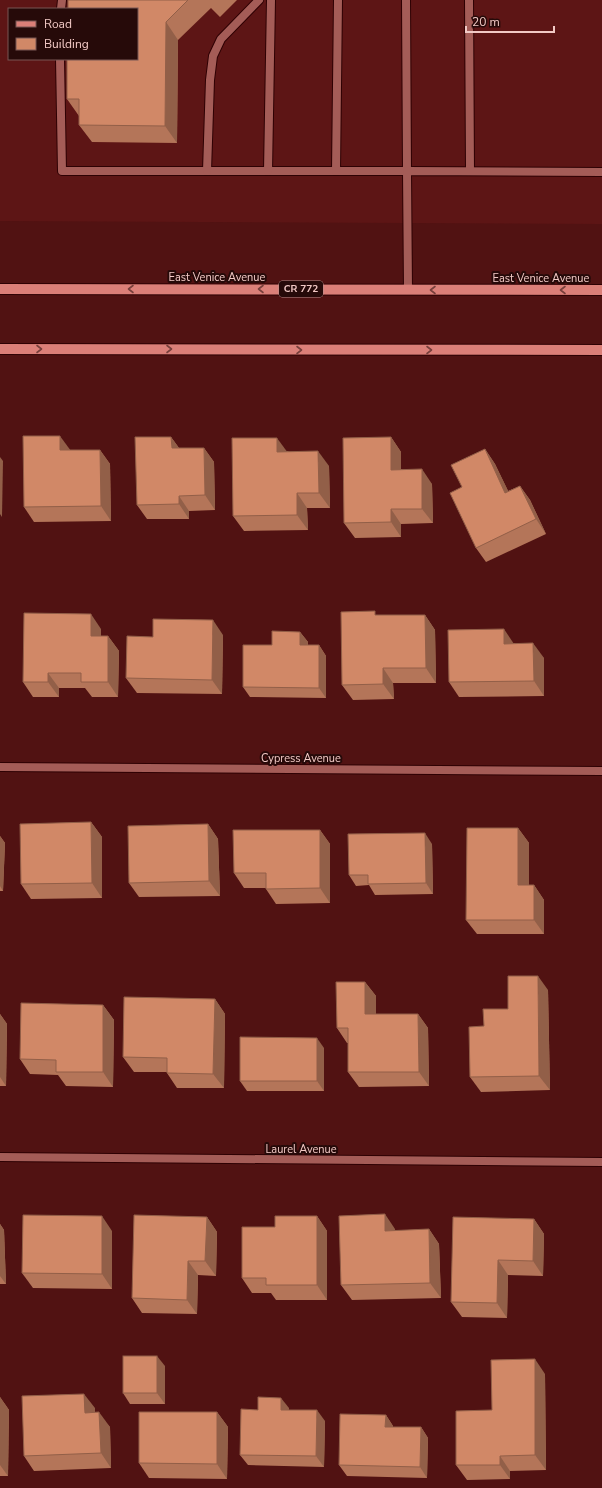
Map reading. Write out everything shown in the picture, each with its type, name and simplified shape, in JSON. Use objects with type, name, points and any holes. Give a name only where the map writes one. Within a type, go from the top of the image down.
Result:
[{"type":"main road","name":"East Venice Avenue","points":[[0,289],[602,290]]},
{"type":"main road","points":[[0,349],[602,350]]},
{"type":"street","points":[[207,171],[210,80],[213,56],[221,39],[259,0]]},
{"type":"street","points":[[268,171],[270,0]]},
{"type":"street","points":[[336,171],[338,0]]},
{"type":"street","points":[[406,0],[408,290]]},
{"type":"street","points":[[469,0],[470,171]]},
{"type":"street","points":[[60,60],[62,171],[602,172]]},
{"type":"street","name":"Cypress Avenue","points":[[0,767],[602,771]]},
{"type":"street","name":"Laurel Avenue","points":[[0,1157],[602,1162]]},
{"type":"shaded area","points":[[0,0],[602,0],[602,224],[0,221]]},
{"type":"building","points":[[68,0],[188,0],[166,22],[165,126],[79,125],[79,99],[67,99],[67,60],[138,60],[138,8],[68,8]]},
{"type":"building","points":[[23,436],[60,436],[60,450],[100,450],[101,506],[24,507]]},
{"type":"building","points":[[135,437],[171,437],[172,448],[204,448],[205,495],[179,496],[179,504],[137,505]]},
{"type":"building","points":[[391,437],[391,470],[422,469],[422,509],[391,509],[391,522],[344,523],[343,438]]},
{"type":"building","points":[[232,438],[277,438],[277,452],[318,451],[319,493],[297,493],[297,515],[233,516]]},
{"type":"building","points":[[485,449],[505,493],[520,486],[536,519],[476,548],[450,493],[462,487],[451,465]]},
{"type":"building","points":[[375,611],[375,615],[425,615],[426,668],[383,668],[383,684],[342,685],[341,612]]},
{"type":"building","points":[[24,613],[91,614],[91,636],[108,636],[108,682],[81,682],[81,673],[48,673],[48,682],[23,682]]},
{"type":"building","points":[[153,619],[213,620],[212,680],[126,678],[127,636],[153,637]]},
{"type":"building","points":[[504,629],[504,644],[533,643],[534,681],[449,682],[448,630]]},
{"type":"building","points":[[272,631],[300,632],[300,645],[319,645],[319,688],[243,687],[243,645],[272,645]]},
{"type":"building","points":[[91,822],[92,883],[21,884],[20,824]]},
{"type":"building","points":[[208,824],[209,881],[129,883],[128,826]]},
{"type":"building","points":[[467,828],[518,828],[518,885],[534,885],[534,920],[466,920]]},
{"type":"building","points":[[233,830],[320,830],[320,888],[266,889],[266,873],[234,873]]},
{"type":"building","points":[[425,833],[426,883],[368,884],[368,875],[349,875],[348,834]]},
{"type":"building","points":[[508,976],[538,976],[539,1076],[470,1077],[469,1027],[484,1026],[483,1009],[508,1009]]},
{"type":"building","points":[[336,982],[365,982],[365,1014],[418,1014],[419,1072],[348,1072],[348,1028],[337,1028]]},
{"type":"building","points":[[124,997],[215,999],[213,1074],[167,1073],[167,1058],[123,1057]]},
{"type":"building","points":[[21,1003],[103,1005],[103,1072],[56,1072],[56,1060],[20,1059]]},
{"type":"building","points":[[240,1037],[317,1038],[317,1081],[240,1081]]},
{"type":"building","points":[[385,1214],[385,1231],[429,1229],[430,1283],[341,1285],[339,1216]]},
{"type":"building","points":[[23,1215],[102,1216],[102,1274],[22,1273]]},
{"type":"building","points":[[134,1215],[207,1217],[205,1261],[188,1261],[187,1300],[132,1298]]},
{"type":"building","points":[[275,1216],[317,1216],[317,1285],[266,1285],[266,1278],[242,1278],[242,1227],[275,1227]]},
{"type":"building","points":[[453,1217],[534,1219],[533,1261],[498,1260],[497,1303],[451,1302]]},
{"type":"building","points":[[123,1356],[157,1356],[157,1393],[123,1393]]},
{"type":"building","points":[[535,1359],[535,1455],[500,1456],[500,1465],[456,1465],[456,1411],[492,1410],[491,1360]]},
{"type":"building","points":[[84,1394],[85,1413],[99,1412],[101,1453],[24,1456],[22,1396]]},
{"type":"building","points":[[258,1397],[281,1398],[281,1410],[317,1410],[316,1456],[240,1455],[241,1409],[258,1410]]},
{"type":"building","points":[[139,1412],[217,1412],[217,1464],[139,1463]]},
{"type":"building","points":[[340,1414],[386,1415],[385,1427],[421,1427],[420,1467],[339,1465]]}]
